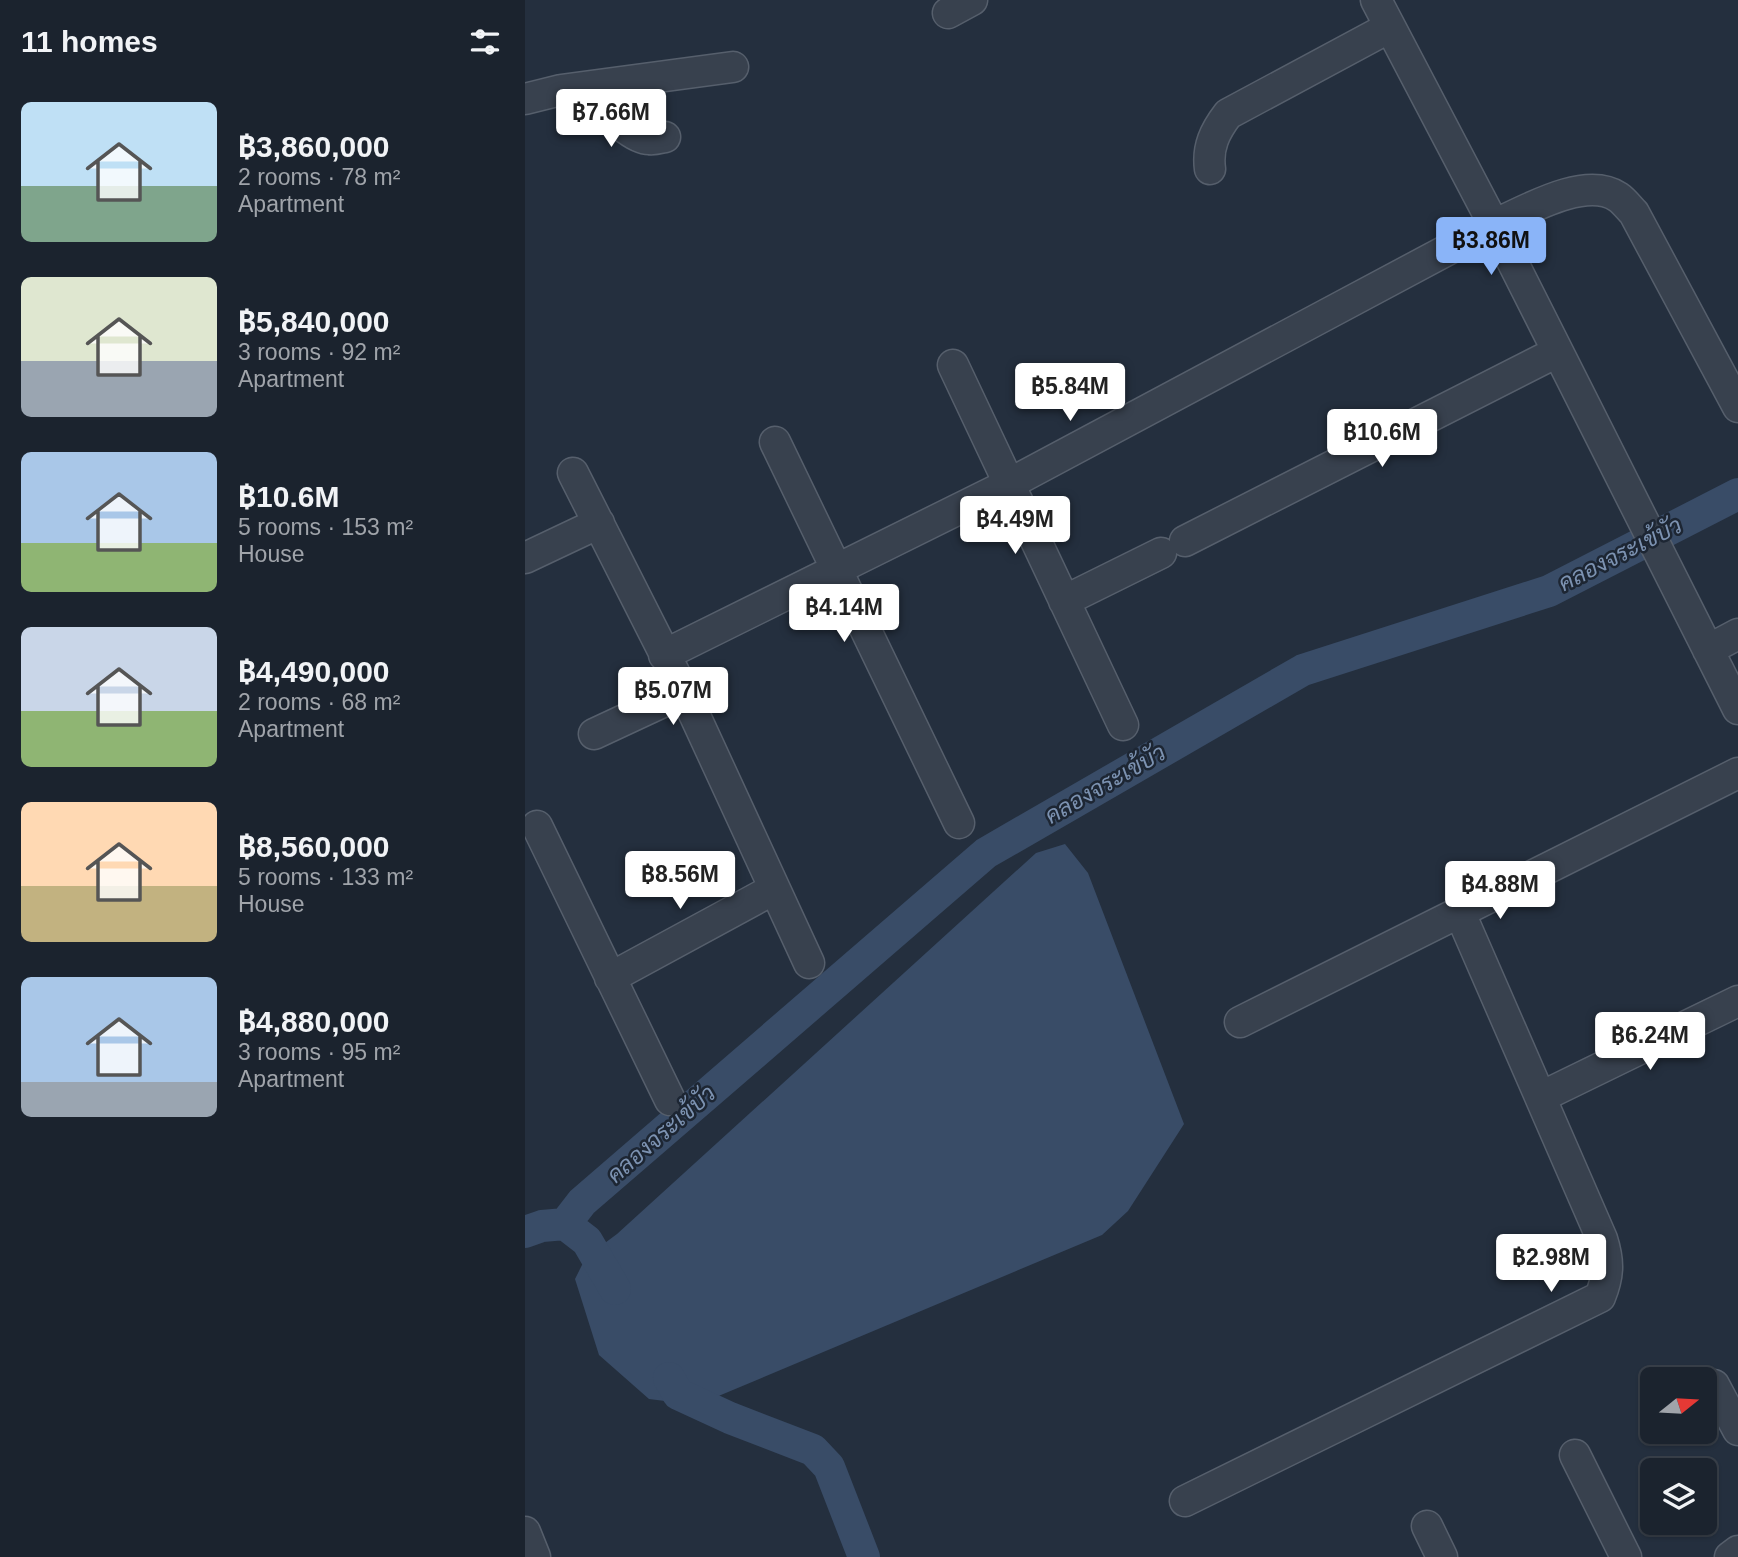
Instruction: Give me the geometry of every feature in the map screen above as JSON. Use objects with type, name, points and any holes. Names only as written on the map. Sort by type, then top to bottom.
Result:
[{"type":"street","points":[[1376,0],[1494,225],[1738,709]]},
{"type":"street","points":[[1210,169],[1208,155],[1216,131],[1228,114],[1390,27]]},
{"type":"street","points":[[525,99],[733,67]]},
{"type":"street","points":[[583,88],[640,138],[666,137]]},
{"type":"street","points":[[664,655],[1009,484],[1494,225],[1566,194],[1593,189],[1617,196],[1634,213],[1738,407]]},
{"type":"street","points":[[1064,601],[1557,352]]},
{"type":"street","points":[[953,365],[1123,725]]},
{"type":"street","points":[[775,442],[959,823]]},
{"type":"street","points":[[573,473],[684,692],[809,963]]},
{"type":"street","points":[[525,558],[599,523]]},
{"type":"street","points":[[1708,650],[1738,634]]},
{"type":"street","points":[[594,734],[684,692]]},
{"type":"street","points":[[1240,1022],[1738,773]]},
{"type":"street","points":[[537,826],[670,1100]]},
{"type":"street","points":[[610,978],[774,889]]},
{"type":"street","points":[[1185,1501],[1600,1297],[1607,1280],[1608,1259],[1541,1097],[1460,913]]},
{"type":"street","points":[[1541,1097],[1738,1001]]},
{"type":"street","points":[[1717,1391],[1738,1430]]},
{"type":"street","points":[[1575,1455],[1626,1557]]},
{"type":"street","points":[[1427,1526],[1442,1557]]},
{"type":"street","points":[[525,1532],[535,1557]]},
{"type":"street","points":[[1730,1557],[1738,1551]]},
{"type":"water","points":[[1065,844],[1088,873],[1184,1124],[1128,1211],[1102,1235],[697,1405],[649,1399],[599,1355],[575,1279],[586,1257],[617,1234],[1036,853]]},
{"type":"waterway","name":"คลองจระเข้บัว","points":[[565,1224],[582,1202],[986,853],[1303,670],[1549,591],[1738,494]]},
{"type":"waterway","points":[[565,1224],[587,1241],[615,1289]]},
{"type":"waterway","points":[[525,1232],[542,1226],[565,1224]]},
{"type":"waterway","points":[[669,1378],[678,1394],[730,1418],[813,1450],[829,1467],[864,1557]]}]
